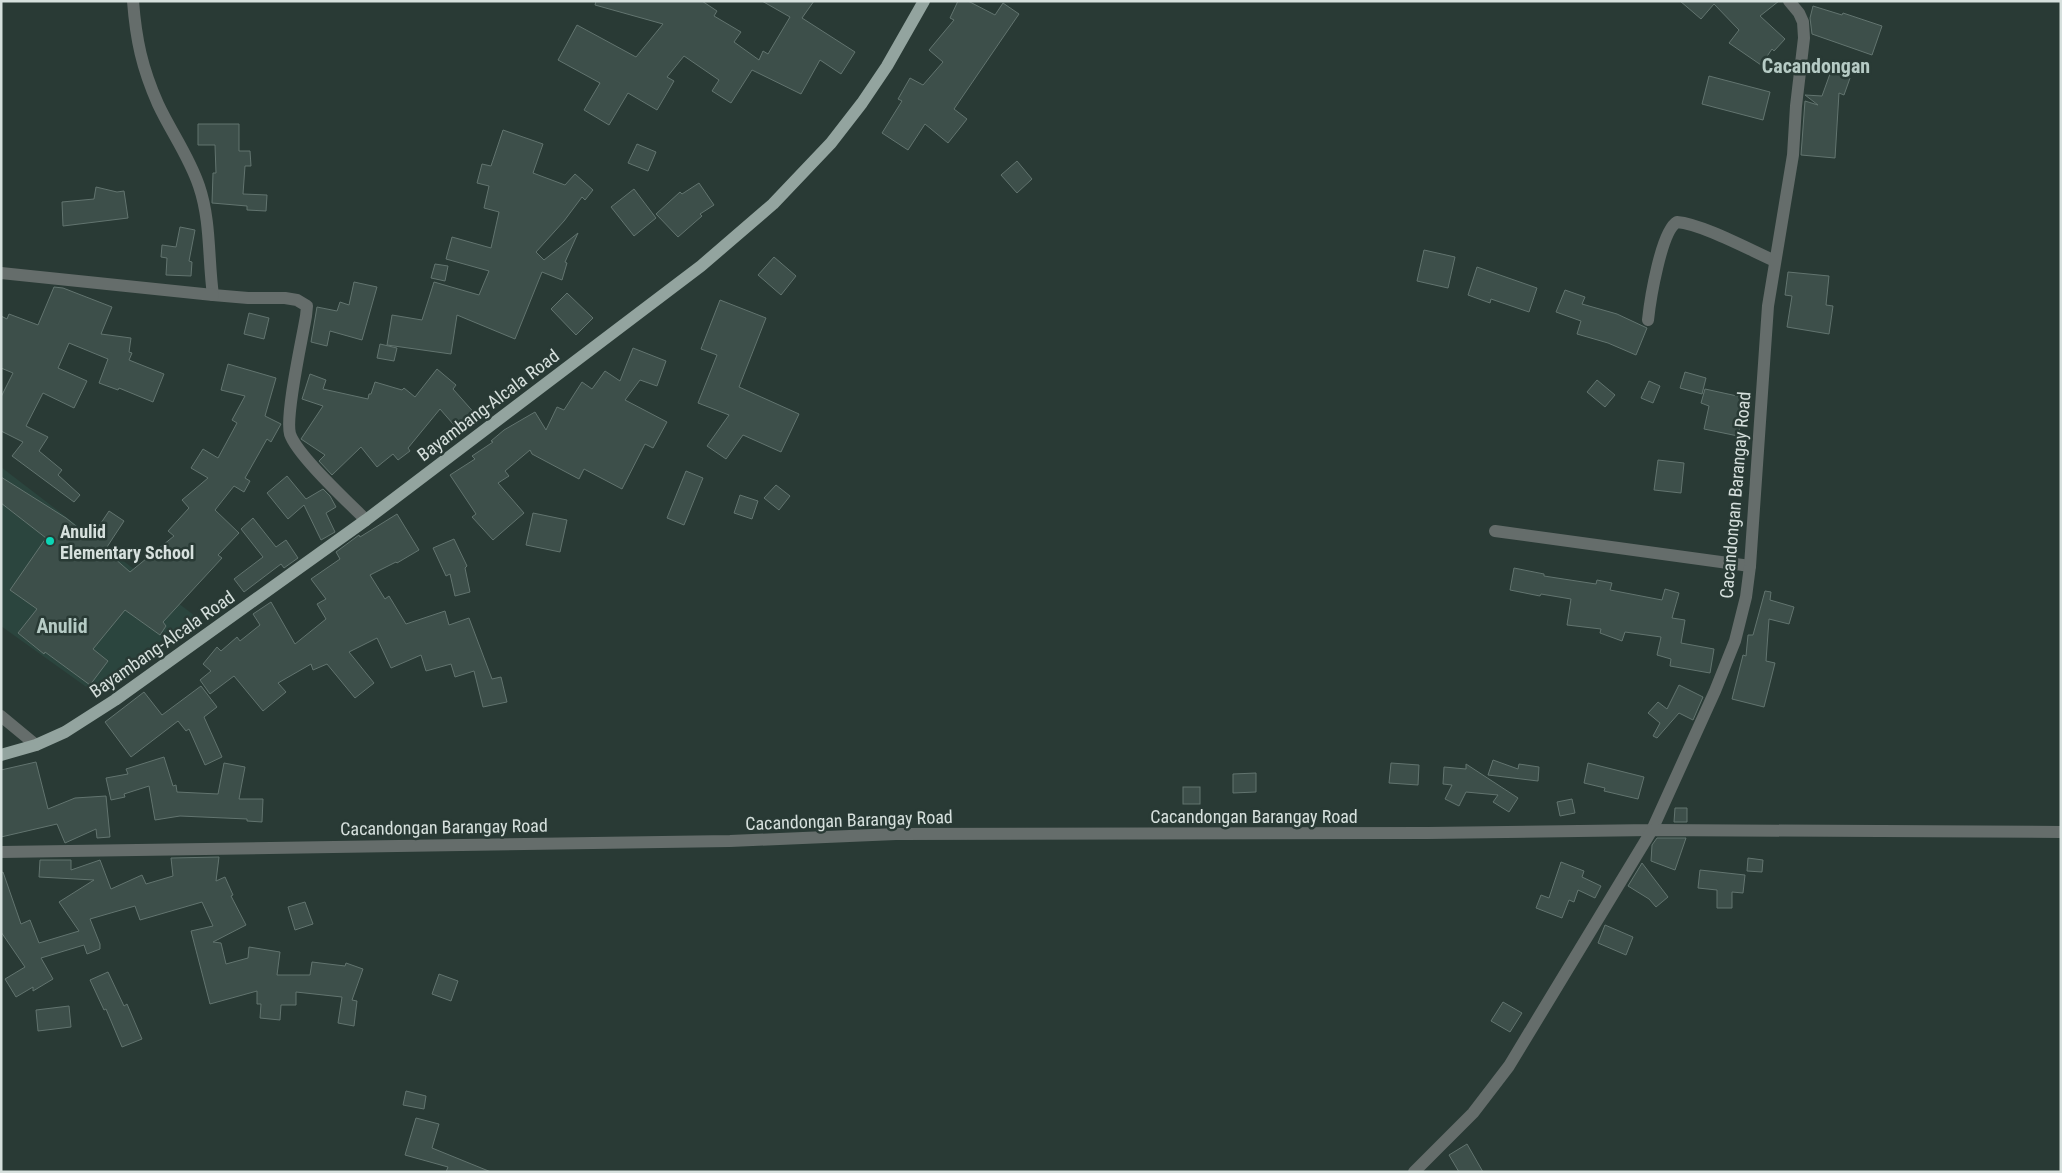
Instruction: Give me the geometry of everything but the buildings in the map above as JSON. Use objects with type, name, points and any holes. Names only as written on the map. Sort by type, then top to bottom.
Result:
[{"type":"main road","name":"Bayambang-Alcala Road","points":[[1,755],[36,745],[65,732],[115,700],[366,520],[701,266],[773,204],[831,143],[862,103],[887,66],[924,1]]},
{"type":"street","points":[[133,1],[135,36],[143,67],[159,105],[186,154],[199,186],[206,215],[213,295]]},
{"type":"street","name":"Cacandongan Barangay Road","points":[[1,852],[730,841],[896,834],[1428,833],[1652,830],[1715,691],[1735,641],[1746,597],[1750,566],[1768,306],[1793,155],[1796,106],[1804,38],[1803,22],[1799,13],[1789,1]]},
{"type":"street","points":[[1648,320],[1658,266],[1666,237],[1670,228],[1677,222],[1700,228],[1776,261]]},
{"type":"street","points":[[1,273],[213,295],[298,300],[306,306],[306,316],[289,416],[290,434],[304,454],[366,520]]},
{"type":"street","points":[[1495,531],[1750,566]]},
{"type":"street","points":[[1,716],[36,745]]},
{"type":"street","points":[[1414,1172],[1473,1113],[1509,1066],[1652,830],[2061,832]]},
{"type":"shaded area","name":"Anulid Elementary School","points":[[1,467],[195,616],[92,691],[1,626]]},
{"type":"place","name":"Anulid Elementary School","points":[[50,541]]},
{"type":"district","name":"Cacandongan","points":[[1816,66]]},
{"type":"district","name":"Anulid","points":[[62,626]]}]
